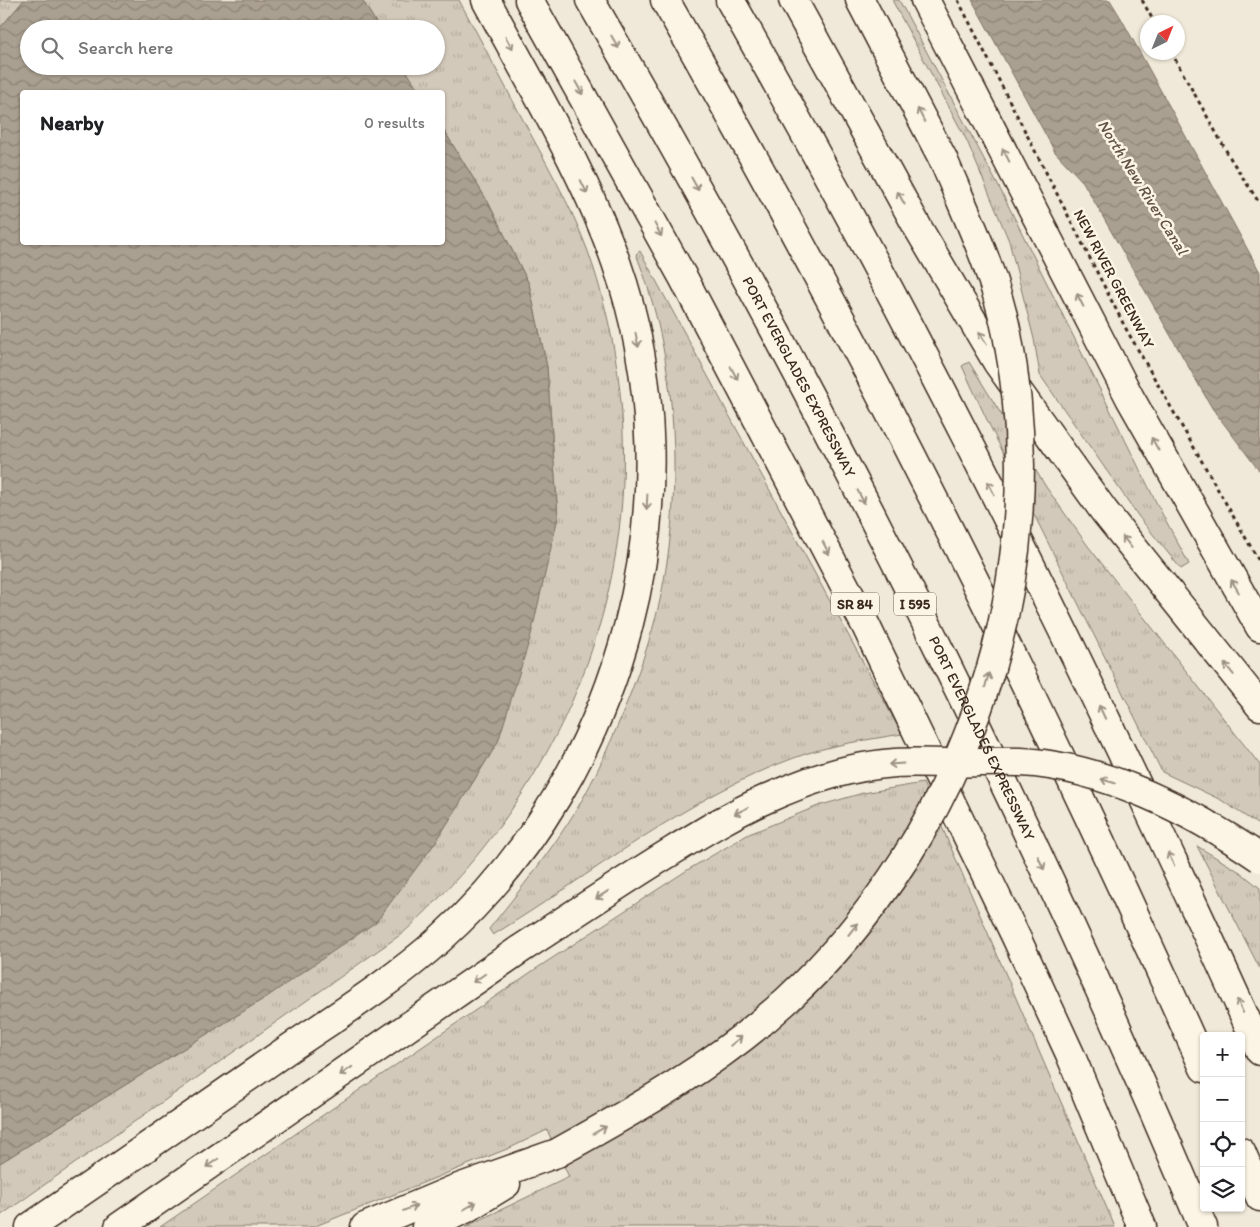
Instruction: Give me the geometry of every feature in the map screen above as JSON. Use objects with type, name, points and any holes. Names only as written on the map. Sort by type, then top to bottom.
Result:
[{"type":"main road","points":[[30,1227],[372,992],[439,940],[500,878],[537,828],[572,771],[608,692],[633,609],[642,566],[646,522],[649,437],[638,349],[630,306],[602,224],[486,0]]},
{"type":"main road","name":"SR 84","points":[[529,0],[680,270],[865,624],[1037,982],[1070,1054],[1142,1227]]},
{"type":"main road","name":"PORT EVERGLADES EXPRESSWAY","points":[[590,0],[663,124],[746,278],[948,668],[1092,971],[1204,1227]]},
{"type":"main road","points":[[665,0],[791,226],[939,510],[1108,856],[1200,1059]]},
{"type":"main road","points":[[730,0],[838,196],[985,476],[1079,662],[1260,1050]]},
{"type":"main road","points":[[793,0],[918,228],[997,362],[1104,511],[1260,706]]},
{"type":"main road","points":[[426,1227],[465,1209],[557,1153],[638,1108],[716,1057],[786,1000],[851,934],[908,856],[939,801],[966,742],[984,691],[997,645],[1016,557],[1020,451],[1018,406],[1002,314],[991,278],[943,159],[860,0]]},
{"type":"main road","points":[[926,0],[1130,398],[1260,627]]},
{"type":"main road","points":[[119,1227],[519,950],[728,817],[767,798],[808,783],[849,771],[894,763],[1022,762],[1076,772],[1118,784],[1189,814],[1229,836],[1260,858]]},
{"type":"main road","points":[[366,1227],[453,1190],[557,1153]]},
{"type":"main road","points":[[1245,1161],[1260,1197]]},
{"type":"path","name":"NEW RIVER GREENWAY","points":[[958,0],[1125,327],[1260,563]]},
{"type":"path","points":[[1142,0],[1150,15]]},
{"type":"path","points":[[1175,60],[1232,161],[1260,204]]},
{"type":"green space","points":[[0,0],[24,0],[0,28]]},
{"type":"green space","points":[[362,0],[459,0],[557,183],[588,251],[616,361],[624,453],[617,542],[598,630],[567,713],[523,792],[468,866],[403,933],[0,1216],[0,1163],[268,996],[376,921],[435,843],[498,742],[558,517],[547,367],[529,284],[488,202],[445,132],[445,90],[419,90],[409,75],[445,75],[445,20],[374,20]]},
{"type":"green space","points":[[892,0],[899,0],[1000,189],[1157,504],[1189,564],[1181,569],[1139,517],[1040,375],[1034,339],[1009,241],[967,141]]},
{"type":"green space","points":[[640,251],[902,734],[847,743],[820,750],[754,774],[677,816],[493,935],[489,929],[557,839],[578,807],[596,773],[622,715],[638,672],[660,600],[668,558],[672,514],[674,470],[673,425],[661,337],[650,295],[636,254]]},
{"type":"green space","points":[[969,362],[1046,487],[1088,546],[1260,765],[1260,826],[1221,800],[1162,772],[987,420],[962,366]]},
{"type":"green space","points":[[923,783],[1115,1227],[465,1227],[569,1177],[547,1130],[512,1147],[313,1227],[160,1227],[534,970],[689,869],[749,834],[818,806],[863,793]]},
{"type":"green space","points":[[1197,846],[1240,872],[1260,888],[1260,969]]},
{"type":"water","points":[[24,0],[362,0],[374,20],[20,20],[20,75],[409,75],[419,90],[20,90],[20,245],[445,245],[445,132],[488,202],[529,284],[547,367],[558,517],[531,635],[498,742],[435,843],[376,922],[268,996],[0,1163],[0,28]]},
{"type":"water","name":"North New River Canal","points":[[972,0],[1110,0],[1121,18],[1140,53],[1140,60],[1144,60],[1260,272],[1260,472],[1212,408],[1083,182],[1055,152]]}]
